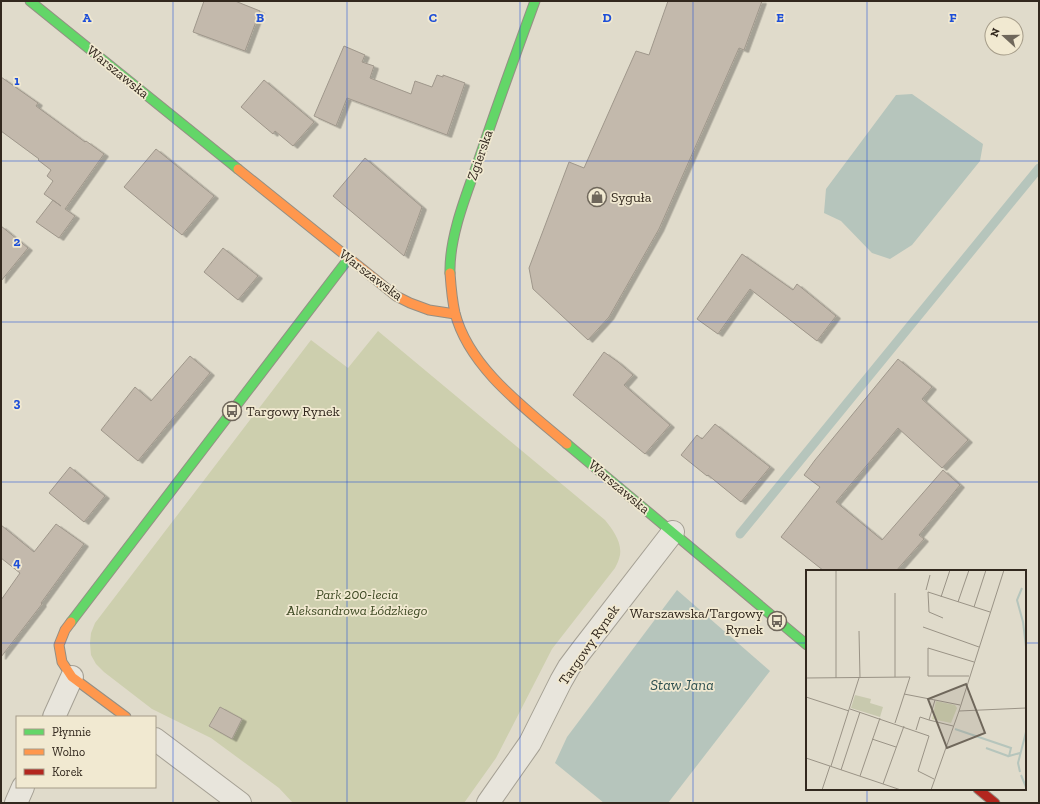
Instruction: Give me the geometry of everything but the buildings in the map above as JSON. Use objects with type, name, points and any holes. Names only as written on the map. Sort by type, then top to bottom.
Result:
[{"type":"street","name":"Warszawska","points":[[30,1],[396,296],[429,310],[455,314],[462,333],[476,356],[492,376],[514,399],[806,644]]},
{"type":"street","name":"Zgierska","points":[[455,314],[450,291],[450,264],[454,237],[489,130],[535,1]]},
{"type":"street","points":[[125,716],[72,676],[62,662],[59,645],[65,630],[348,258]]},
{"type":"street","name":"Targowy Rynek","points":[[488,803],[530,743],[569,667],[673,532]]},
{"type":"street","points":[[54,716],[72,676]]},
{"type":"street","points":[[156,740],[240,803]]},
{"type":"street","points":[[16,803],[23,788]]},
{"type":"street","points":[[979,790],[995,803]]},
{"type":"green space","name":"Park 200-lecia Aleksandrowa Łódzkiego","points":[[378,331],[605,520],[614,532],[620,545],[619,560],[615,568],[552,649],[496,758],[464,803],[293,803],[279,788],[211,738],[152,709],[104,672],[96,664],[91,655],[91,633],[95,623],[311,340],[348,368]]},
{"type":"water","points":[[912,94],[983,144],[980,161],[912,245],[890,259],[872,253],[841,221],[824,213],[826,189],[896,95]]},
{"type":"water","name":"Staw Jana","points":[[677,590],[770,671],[668,803],[604,803],[555,763],[567,737]]},
{"type":"waterway","points":[[740,534],[1039,168]]},
{"type":"traffic: fast","points":[[30,1],[238,169]]},
{"type":"traffic: fast","points":[[450,273],[452,244],[464,200],[535,1]]},
{"type":"traffic: fast","points":[[71,622],[349,258]]},
{"type":"traffic: fast","points":[[567,444],[806,644]]},
{"type":"traffic: slow","points":[[238,169],[396,296],[429,310],[455,314]]},
{"type":"traffic: slow","points":[[450,273],[455,313],[462,333],[473,352],[486,369],[517,402],[567,444]]},
{"type":"traffic: slow","points":[[71,622],[65,630],[59,645],[62,662],[72,677],[125,716]]},
{"type":"traffic: jam","points":[[979,790],[995,803]]},
{"type":"place","name":"Syguła","points":[[597,197]]},
{"type":"place","name":"Targowy Rynek","points":[[232,411]]},
{"type":"place","name":"Warszawska/Targowy Rynek","points":[[777,621]]}]
